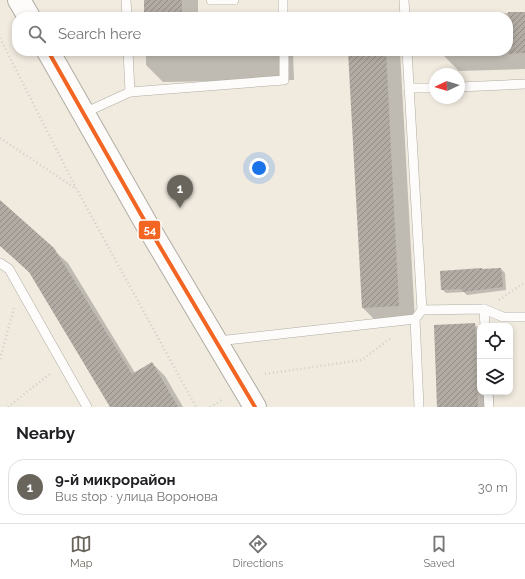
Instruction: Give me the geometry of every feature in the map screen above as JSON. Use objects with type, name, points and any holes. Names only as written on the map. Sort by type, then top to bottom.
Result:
[{"type":"main road","points":[[19,0],[26,12]]},
{"type":"main road","points":[[51,56],[147,225],[218,342],[255,407]]},
{"type":"lane","points":[[126,0],[127,12]]},
{"type":"lane","points":[[211,0],[234,0]]},
{"type":"lane","points":[[283,0],[283,12]]},
{"type":"lane","points":[[404,0],[405,12]]},
{"type":"lane","points":[[128,56],[130,92]]},
{"type":"lane","points":[[83,114],[130,92],[284,80],[284,56]]},
{"type":"lane","points":[[407,56],[422,310],[415,319],[419,407]]},
{"type":"lane","points":[[465,87],[525,84]]},
{"type":"lane","points":[[409,88],[429,88]]},
{"type":"lane","points":[[0,263],[9,270],[87,407]]},
{"type":"lane","points":[[422,310],[484,309],[503,318],[525,317]]},
{"type":"lane","points":[[484,309],[485,323]]},
{"type":"lane","points":[[218,342],[415,319]]},
{"type":"lane","points":[[488,395],[489,407]]},
{"type":"path","points":[[0,38],[76,188],[196,407]]},
{"type":"path","points":[[0,138],[76,188]]},
{"type":"path","points":[[484,309],[525,282]]},
{"type":"path","points":[[0,359],[20,289]]},
{"type":"path","points":[[265,374],[362,360],[415,319]]},
{"type":"path","points":[[8,407],[62,364]]},
{"type":"path","points":[[210,407],[222,400]]},
{"type":"building","points":[[144,0],[182,0],[182,12],[144,12]]},
{"type":"building","points":[[513,12],[525,12],[525,53],[513,54]]},
{"type":"building","points":[[348,56],[386,56],[399,306],[362,308]]},
{"type":"building","points":[[0,200],[54,248],[132,374],[152,362],[178,407],[110,407],[29,272],[0,246]]},
{"type":"building","points":[[501,268],[503,287],[462,292],[462,289],[441,290],[440,271]]},
{"type":"building","points":[[475,323],[478,407],[437,407],[434,325]]},
{"type":"transit line","name":"54","points":[[51,56],[147,225],[255,407]]},
{"type":"place","name":"9-й микрорайон","points":[[180,208]]}]
